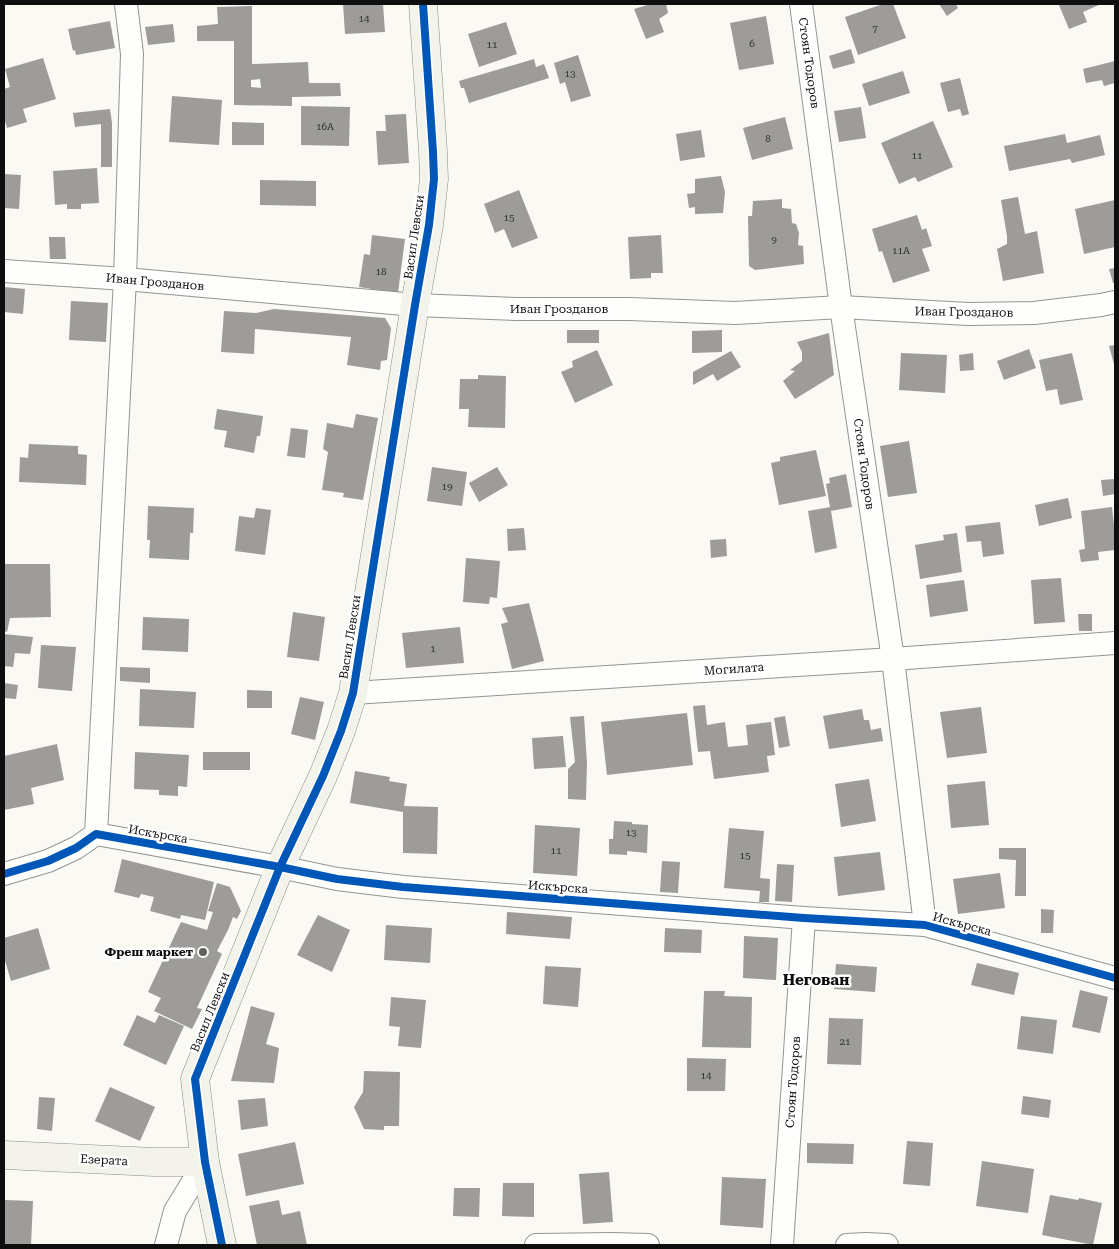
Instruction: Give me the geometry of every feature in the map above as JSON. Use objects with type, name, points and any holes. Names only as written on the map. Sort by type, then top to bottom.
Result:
[{"type":"street","points":[[4,874],[48,860],[76,848],[96,834],[125,279],[132,54],[126,4]]},
{"type":"street","name":"Васил Левски","points":[[222,1245],[205,1162],[195,1079],[280,867],[323,776],[341,732],[353,693],[415,305],[430,225],[434,179],[424,4]]},
{"type":"street","name":"Стоян Тодоров","points":[[801,4],[841,307],[894,659],[925,925]]},
{"type":"street","name":"Иван Грозданов","points":[[4,272],[125,279],[415,305],[517,309],[629,309],[734,313],[841,307],[968,314],[1034,313],[1092,307],[1115,302]]},
{"type":"street","name":"Могилата","points":[[353,693],[1115,643]]},
{"type":"street","name":"Искърска","points":[[96,834],[338,879],[404,887],[804,918],[925,925],[1115,978]]},
{"type":"street","name":"Стоян Тодоров","points":[[782,1245],[804,918]]},
{"type":"street","name":"Езерата","points":[[4,1155],[154,1162],[205,1162]]},
{"type":"street","points":[[166,1245],[175,1211],[205,1162]]},
{"type":"street","points":[[536,1245],[648,1245]]},
{"type":"street","points":[[847,1245],[887,1245]]},
{"type":"building","points":[[343,4],[383,4],[385,32],[345,34]]},
{"type":"building","points":[[651,4],[666,4],[668,13],[659,19],[664,32],[646,39],[634,9]]},
{"type":"building","points":[[883,4],[893,4],[906,38],[858,55],[845,17]]},
{"type":"building","points":[[939,4],[956,4],[958,8],[947,16]]},
{"type":"building","points":[[1101,4],[1083,12],[1087,22],[1069,29],[1059,5]]},
{"type":"building","points":[[252,6],[252,64],[308,62],[309,83],[340,83],[341,96],[292,97],[292,106],[234,105],[234,41],[197,41],[197,26],[218,24],[217,7]],"holes":[[[260,79],[261,88],[251,87],[251,80]]]},
{"type":"building","points":[[766,16],[774,64],[739,70],[730,23]]},
{"type":"building","points":[[110,21],[115,48],[76,55],[75,50],[73,51],[68,29]]},
{"type":"building","points":[[506,22],[517,54],[479,67],[468,34]]},
{"type":"building","points":[[173,24],[175,42],[148,45],[145,27]]},
{"type":"building","points":[[851,49],[855,63],[833,69],[829,56]]},
{"type":"building","points":[[578,55],[591,96],[571,102],[565,82],[560,84],[554,63]]},
{"type":"building","points":[[43,58],[56,99],[23,109],[27,122],[7,128],[4,118],[4,89],[10,87],[5,69]]},
{"type":"building","points":[[534,59],[536,67],[544,64],[549,78],[469,103],[464,88],[461,88],[459,81]]},
{"type":"building","points":[[1115,61],[1115,83],[1104,86],[1102,80],[1086,83],[1083,69]]},
{"type":"building","points":[[903,71],[910,93],[869,106],[862,84]]},
{"type":"building","points":[[960,78],[969,114],[962,116],[960,109],[948,112],[940,83]]},
{"type":"building","points":[[172,96],[222,100],[219,145],[169,142]]},
{"type":"building","points":[[301,106],[350,107],[349,146],[301,145]]},
{"type":"building","points":[[861,107],[866,138],[839,142],[834,111]]},
{"type":"building","points":[[110,109],[112,123],[112,167],[101,167],[101,124],[75,127],[73,113]]},
{"type":"building","points":[[406,114],[409,163],[378,165],[376,131],[386,131],[385,115]]},
{"type":"building","points":[[785,117],[793,149],[752,160],[743,128]]},
{"type":"building","points":[[933,121],[953,167],[918,182],[915,177],[899,184],[881,143]]},
{"type":"building","points":[[232,122],[264,123],[264,145],[232,145]]},
{"type":"building","points":[[701,130],[705,157],[680,161],[676,134]]},
{"type":"building","points":[[1065,134],[1067,143],[1100,135],[1105,155],[1072,163],[1070,159],[1009,171],[1004,146]]},
{"type":"building","points":[[97,168],[99,203],[81,204],[81,209],[67,209],[67,204],[55,205],[53,171]]},
{"type":"building","points":[[4,174],[21,175],[19,209],[4,208]]},
{"type":"building","points":[[721,176],[725,192],[723,213],[695,214],[695,207],[689,208],[687,194],[695,193],[695,179]]},
{"type":"building","points":[[260,180],[316,181],[316,206],[260,205]]},
{"type":"building","points":[[519,190],[538,238],[512,248],[504,229],[495,233],[484,204]]},
{"type":"building","points":[[1018,197],[1025,234],[1037,231],[1044,273],[1003,281],[997,249],[1007,244],[1001,200]]},
{"type":"building","points":[[782,199],[782,208],[791,209],[792,223],[796,224],[799,233],[798,245],[803,246],[804,264],[755,270],[749,266],[748,216],[752,216],[753,201]]},
{"type":"building","points":[[1115,200],[1115,247],[1084,254],[1075,209]]},
{"type":"building","points":[[917,215],[922,230],[926,228],[932,246],[922,249],[930,271],[893,283],[882,251],[879,252],[872,229]]},
{"type":"building","points":[[372,235],[405,239],[398,293],[359,287],[364,254],[370,255]]},
{"type":"building","points":[[661,235],[663,273],[651,273],[651,278],[630,279],[628,237]]},
{"type":"building","points":[[49,237],[65,237],[66,259],[50,259]]},
{"type":"building","points":[[1115,268],[1115,283],[1113,283],[1109,269]]},
{"type":"building","points":[[4,287],[25,289],[23,314],[4,312]]},
{"type":"building","points":[[71,301],[108,303],[106,342],[69,340]]},
{"type":"building","points":[[274,309],[385,318],[391,328],[387,360],[381,361],[380,370],[347,365],[351,337],[255,329],[254,354],[221,352],[224,311],[256,313]]},
{"type":"building","points":[[567,330],[599,330],[599,343],[567,343]]},
{"type":"building","points":[[722,330],[722,352],[692,353],[692,331]]},
{"type":"building","points":[[829,333],[834,375],[795,399],[783,381],[795,371],[790,370],[802,361],[802,352],[797,342]]},
{"type":"building","points":[[1115,345],[1115,368],[1109,346]]},
{"type":"building","points":[[1029,349],[1036,368],[1004,380],[997,361]]},
{"type":"building","points":[[597,350],[613,385],[575,403],[561,372],[573,367],[572,361]]},
{"type":"building","points":[[731,351],[741,367],[717,381],[713,374],[693,385],[693,372]]},
{"type":"building","points":[[901,353],[947,355],[945,393],[899,390]]},
{"type":"building","points":[[973,353],[974,370],[960,371],[959,355]]},
{"type":"building","points":[[1072,353],[1083,400],[1060,405],[1057,389],[1046,391],[1039,360]]},
{"type":"building","points":[[478,375],[506,376],[505,428],[468,427],[469,409],[459,409],[460,379],[478,379]]},
{"type":"building","points":[[217,409],[263,416],[260,436],[257,436],[254,453],[224,447],[227,431],[214,429]]},
{"type":"building","points":[[356,414],[378,418],[363,500],[343,497],[344,493],[322,490],[328,452],[323,449],[327,423],[353,428]]},
{"type":"building","points":[[291,428],[308,430],[305,458],[287,456]]},
{"type":"building","points":[[909,441],[917,493],[888,497],[880,446]]},
{"type":"building","points":[[29,444],[78,446],[78,454],[87,455],[86,485],[19,482],[20,457],[28,458]]},
{"type":"building","points":[[816,450],[826,496],[779,505],[771,463],[780,461],[780,457]]},
{"type":"building","points":[[432,467],[467,472],[462,506],[427,501]]},
{"type":"building","points":[[497,467],[508,485],[479,502],[469,483]]},
{"type":"building","points":[[846,474],[852,507],[831,511],[837,548],[815,553],[808,511],[830,507],[826,484],[830,483],[829,478]]},
{"type":"building","points":[[1115,479],[1115,494],[1103,496],[1101,480]]},
{"type":"building","points":[[1068,498],[1072,518],[1039,526],[1035,505]]},
{"type":"building","points":[[148,506],[194,508],[193,533],[190,533],[189,560],[149,558],[150,540],[147,540]]},
{"type":"building","points":[[1112,507],[1115,550],[1098,552],[1099,560],[1081,562],[1079,550],[1085,549],[1081,511]]},
{"type":"building","points":[[256,508],[271,510],[265,555],[235,551],[239,516],[254,518]]},
{"type":"building","points":[[1000,522],[1004,554],[983,557],[981,541],[967,542],[965,526]]},
{"type":"building","points":[[524,528],[526,550],[508,551],[507,529]]},
{"type":"building","points":[[957,533],[962,572],[920,579],[915,545],[944,540],[943,535]]},
{"type":"building","points":[[726,539],[727,556],[711,558],[710,540]]},
{"type":"building","points":[[466,558],[500,561],[497,598],[490,597],[489,604],[463,602]]},
{"type":"building","points":[[4,564],[50,564],[51,617],[10,618],[7,632],[4,631]]},
{"type":"building","points":[[1061,578],[1065,622],[1034,624],[1031,580]]},
{"type":"building","points":[[964,580],[968,611],[930,617],[926,585]]},
{"type":"building","points":[[529,603],[544,661],[512,669],[501,624],[508,622],[502,608]]},
{"type":"building","points":[[293,612],[325,617],[319,661],[287,657]]},
{"type":"building","points":[[1078,614],[1092,614],[1092,631],[1079,631]]},
{"type":"building","points":[[143,617],[189,619],[188,652],[142,650]]},
{"type":"building","points":[[460,627],[464,663],[406,668],[402,633]]},
{"type":"building","points":[[4,634],[33,637],[30,654],[15,653],[13,667],[4,666]]},
{"type":"building","points":[[41,645],[76,647],[72,691],[38,688]]},
{"type":"building","points":[[120,667],[150,668],[150,683],[120,681]]},
{"type":"building","points":[[4,683],[18,685],[16,699],[4,698]]},
{"type":"building","points":[[140,689],[196,692],[194,728],[139,726]]},
{"type":"building","points":[[247,690],[272,691],[272,708],[247,708]]},
{"type":"building","points":[[300,697],[324,702],[315,740],[291,734]]},
{"type":"building","points":[[705,705],[707,725],[725,722],[728,747],[748,745],[746,725],[771,722],[775,755],[767,756],[769,772],[714,779],[710,751],[698,752],[693,706]]},
{"type":"building","points":[[981,707],[987,753],[947,758],[940,712]]},
{"type":"building","points":[[862,709],[864,720],[869,720],[871,730],[881,728],[883,741],[829,749],[823,716]]},
{"type":"building","points":[[687,713],[693,765],[607,775],[601,722]]},
{"type":"building","points":[[584,716],[587,763],[586,800],[568,799],[568,769],[575,762],[570,717]]},
{"type":"building","points":[[785,716],[790,746],[779,748],[774,718]]},
{"type":"building","points":[[563,736],[566,767],[534,769],[532,738]]},
{"type":"building","points":[[57,744],[64,780],[31,788],[34,804],[4,810],[4,756]]},
{"type":"building","points":[[135,752],[189,755],[187,787],[178,786],[178,796],[159,795],[159,790],[134,789]]},
{"type":"building","points":[[203,752],[250,752],[250,770],[203,770]]},
{"type":"building","points":[[355,771],[390,777],[389,781],[407,784],[404,806],[438,807],[437,854],[403,853],[403,812],[350,803]]},
{"type":"building","points":[[869,779],[876,821],[841,827],[835,784]]},
{"type":"building","points":[[985,781],[989,825],[951,828],[947,785]]},
{"type":"building","points":[[614,821],[648,825],[647,853],[627,851],[627,855],[609,854],[609,839],[613,839]]},
{"type":"building","points":[[535,825],[580,828],[577,876],[533,873]]},
{"type":"building","points":[[729,828],[764,831],[760,878],[770,879],[769,902],[759,902],[760,891],[724,888]]},
{"type":"building","points":[[999,848],[1026,848],[1026,896],[1015,896],[1016,860],[999,859]]},
{"type":"building","points":[[880,852],[885,890],[838,896],[834,857]]},
{"type":"building","points":[[122,859],[214,882],[205,920],[181,915],[180,919],[150,911],[154,897],[141,894],[139,898],[114,892]]},
{"type":"building","points":[[662,861],[680,862],[678,893],[660,892]]},
{"type":"building","points":[[777,864],[794,865],[792,902],[775,901]]},
{"type":"building","points":[[1000,873],[1005,908],[958,914],[953,879]]},
{"type":"building","points":[[217,883],[230,887],[241,911],[237,919],[233,917],[217,951],[222,954],[197,1008],[202,1009],[192,1029],[154,1011],[161,998],[148,992],[181,922],[207,930],[213,912],[208,911]]},
{"type":"building","points":[[1041,909],[1054,910],[1053,933],[1041,933]]},
{"type":"building","points":[[507,912],[572,917],[570,939],[506,934]]},
{"type":"building","points":[[318,915],[350,930],[332,972],[297,955]]},
{"type":"building","points":[[386,925],[432,928],[430,963],[384,960]]},
{"type":"building","points":[[38,928],[50,969],[11,981],[4,957],[4,938]]},
{"type":"building","points":[[665,928],[702,930],[701,953],[664,952]]},
{"type":"building","points":[[744,936],[778,938],[776,980],[743,978]]},
{"type":"building","points":[[977,963],[1019,973],[1014,995],[971,985]]},
{"type":"building","points":[[836,964],[877,967],[875,992],[834,989]]},
{"type":"building","points":[[545,966],[581,968],[578,1007],[543,1004]]},
{"type":"building","points":[[1080,990],[1108,997],[1100,1033],[1072,1027]]},
{"type":"building","points":[[704,991],[725,991],[724,996],[752,997],[751,1048],[702,1047]]},
{"type":"building","points":[[391,997],[426,1000],[421,1048],[398,1046],[400,1027],[389,1026]]},
{"type":"building","points":[[251,1006],[275,1013],[266,1044],[279,1048],[274,1083],[231,1081]]},
{"type":"building","points":[[137,1015],[155,1023],[159,1015],[184,1026],[166,1065],[123,1045]]},
{"type":"building","points":[[1021,1016],[1057,1020],[1053,1054],[1017,1049]]},
{"type":"building","points":[[829,1018],[863,1019],[861,1065],[827,1064]]},
{"type":"building","points":[[687,1058],[726,1059],[725,1091],[687,1091]]},
{"type":"building","points":[[364,1071],[400,1072],[399,1126],[384,1126],[384,1130],[364,1129],[354,1107],[363,1092]]},
{"type":"building","points":[[110,1087],[155,1107],[140,1141],[95,1121]]},
{"type":"building","points":[[1023,1096],[1051,1100],[1049,1118],[1021,1114]]},
{"type":"building","points":[[39,1097],[55,1098],[52,1131],[37,1129]]},
{"type":"building","points":[[265,1098],[268,1126],[241,1130],[238,1100]]},
{"type":"building","points":[[907,1141],[933,1143],[930,1186],[903,1184]]},
{"type":"building","points":[[295,1142],[304,1184],[246,1196],[238,1154]]},
{"type":"building","points":[[807,1143],[854,1144],[853,1164],[807,1163]]},
{"type":"building","points":[[982,1161],[1034,1169],[1028,1213],[976,1206]]},
{"type":"building","points":[[609,1172],[613,1222],[583,1224],[579,1174]]},
{"type":"building","points":[[722,1177],[766,1179],[763,1228],[720,1225]]},
{"type":"building","points":[[503,1183],[534,1183],[534,1217],[502,1216]]},
{"type":"building","points":[[454,1188],[480,1188],[479,1217],[453,1216]]},
{"type":"building","points":[[1050,1195],[1102,1203],[1093,1245],[1042,1235]]},
{"type":"building","points":[[4,1200],[33,1201],[31,1245],[4,1245]]},
{"type":"building","points":[[279,1200],[282,1215],[300,1211],[307,1245],[257,1245],[249,1206]]},
{"type":"cycle path","points":[[222,1245],[205,1162],[195,1079],[280,867],[323,776],[341,731],[353,693],[429,225],[434,179],[423,4]]},
{"type":"cycle path","points":[[4,874],[48,861],[76,848],[96,834],[337,879],[403,887],[804,918],[925,925],[1115,978]]},
{"type":"place","name":"Фреш маркет","points":[[203,952]]},
{"type":"district","name":"Негован","points":[[816,980]]}]
